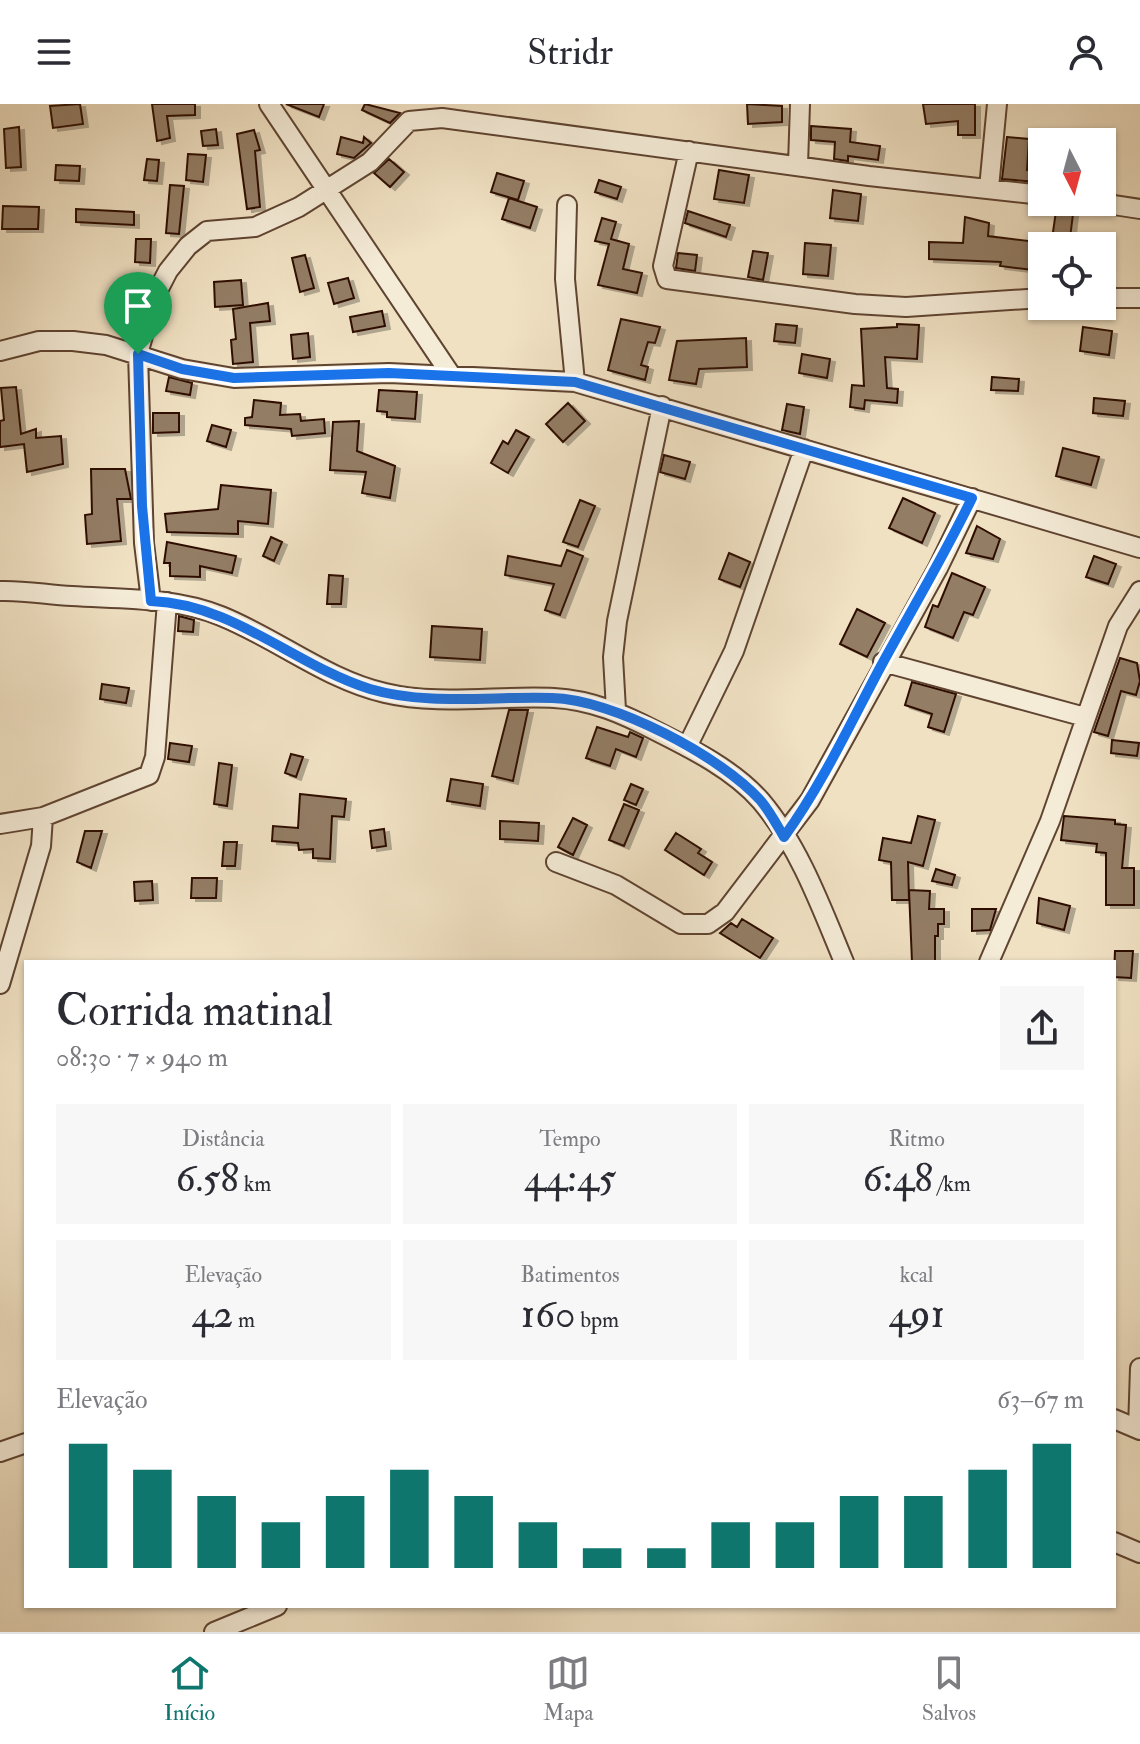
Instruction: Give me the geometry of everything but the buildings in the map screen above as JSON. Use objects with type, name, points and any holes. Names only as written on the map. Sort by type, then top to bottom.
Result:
[{"type":"street","points":[[269,104],[451,375]]},
{"type":"street","points":[[798,165],[800,104]]},
{"type":"street","points":[[989,188],[997,104]]},
{"type":"street","points":[[0,824],[43,817],[145,778],[152,770],[159,602],[143,518],[138,354],[153,300],[168,271],[198,236],[207,231],[241,229],[269,222],[370,162],[418,111],[436,111],[689,151],[1028,193]]},
{"type":"street","points":[[689,151],[663,266],[667,279],[855,304],[906,307],[1028,299]]},
{"type":"street","points":[[567,205],[565,279],[575,382]]},
{"type":"street","points":[[1116,205],[1140,209]]},
{"type":"street","points":[[1116,298],[1140,298]]},
{"type":"street","points":[[0,351],[39,341],[73,341],[138,354],[182,369],[234,378],[389,373],[575,382],[1140,548]]},
{"type":"street","points":[[616,710],[613,657],[617,621],[662,406]]},
{"type":"street","points":[[687,747],[734,651],[804,449]]},
{"type":"street","points":[[556,862],[616,885],[681,924],[708,924],[725,912],[810,800],[883,662],[938,568],[972,498]]},
{"type":"street","points":[[0,591],[159,602],[219,615],[358,685],[387,694],[552,698],[584,701],[616,710],[687,747],[732,776],[761,801],[823,911],[843,960]]},
{"type":"street","points":[[990,960],[1050,821],[1118,626],[1140,591]]},
{"type":"street","points":[[883,662],[1085,717]]},
{"type":"street","points":[[0,984],[17,964],[41,846],[43,817]]},
{"type":"street","points":[[1116,1420],[1139,1430],[1140,1368]]},
{"type":"street","points":[[0,1452],[24,1444]]},
{"type":"street","points":[[1116,1543],[1140,1553]]},
{"type":"street","points":[[214,1632],[272,1608]]},
{"type":"route","points":[[138,354],[182,369],[234,378],[389,373],[575,382],[972,498],[938,568],[883,662],[810,800],[784,837],[761,801],[732,776],[687,747],[616,710],[584,701],[552,698],[387,694],[358,685],[219,615],[151,601],[142,506],[138,354]]}]
